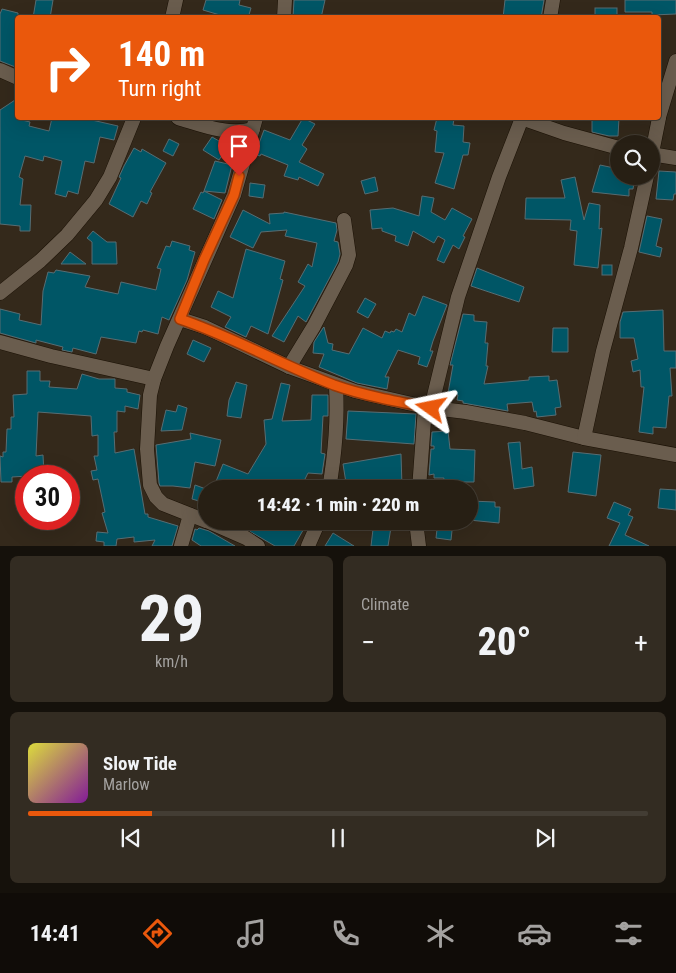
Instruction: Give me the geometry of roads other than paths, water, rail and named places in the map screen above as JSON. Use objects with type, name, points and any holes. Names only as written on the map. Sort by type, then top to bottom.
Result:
[{"type":"street","points":[[173,15],[176,0]]},
{"type":"street","points":[[284,15],[286,0]]},
{"type":"street","points":[[550,15],[553,0]]},
{"type":"street","points":[[661,110],[676,61]]},
{"type":"street","points":[[0,70],[15,77]]},
{"type":"street","points":[[0,293],[40,261],[67,235],[96,200],[110,177],[133,120]]},
{"type":"street","points":[[186,120],[237,132],[255,123]]},
{"type":"street","points":[[420,480],[428,408],[458,297],[520,120]]},
{"type":"street","points":[[527,120],[572,136],[610,146]]},
{"type":"street","points":[[656,135],[658,120]]},
{"type":"street","points":[[198,518],[163,504],[156,497],[150,485],[147,449],[150,395],[154,379],[234,195],[255,123]]},
{"type":"street","points":[[660,156],[676,158]]},
{"type":"street","points":[[584,438],[603,351],[645,185]]},
{"type":"street","points":[[289,367],[346,265],[349,255],[344,220]]},
{"type":"street","points":[[180,319],[205,327],[289,367],[355,392],[428,408],[466,412],[525,423],[584,438],[676,455]]},
{"type":"street","points":[[0,342],[51,356],[154,379]]},
{"type":"street","points":[[331,480],[336,452],[338,412],[336,386]]},
{"type":"street","points":[[181,546],[190,515]]},
{"type":"street","points":[[228,530],[258,546]]},
{"type":"street","points":[[308,546],[315,530]]},
{"type":"street","points":[[417,530],[419,546]]}]
